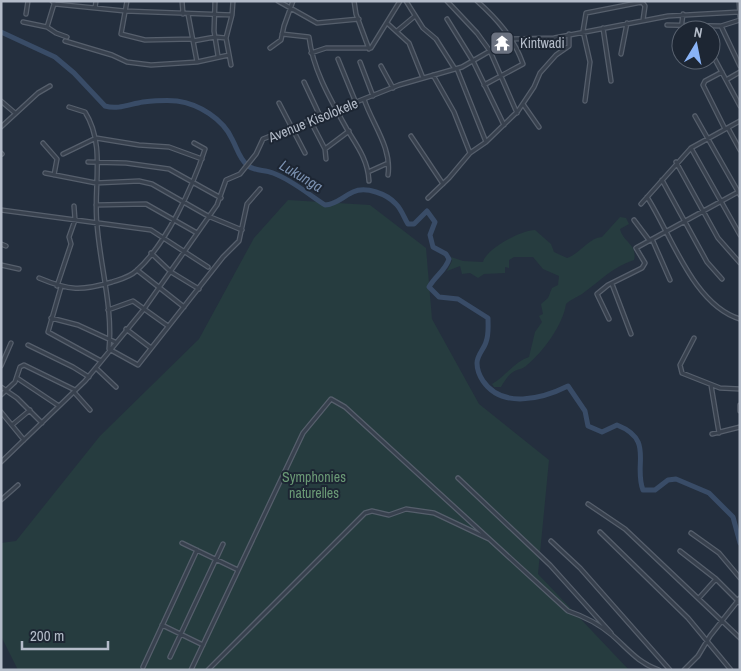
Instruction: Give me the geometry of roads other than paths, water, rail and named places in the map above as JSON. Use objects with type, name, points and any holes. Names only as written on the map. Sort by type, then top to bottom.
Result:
[{"type":"street","points":[[26,14],[28,1]]},
{"type":"street","points":[[95,8],[96,1]]},
{"type":"street","points":[[127,1],[122,34],[145,40],[226,38]]},
{"type":"street","points":[[182,1],[183,14]]},
{"type":"street","points":[[215,1],[215,37],[218,56]]},
{"type":"street","points":[[231,65],[226,38],[232,15],[232,1]]},
{"type":"street","points":[[278,1],[317,23],[359,19]]},
{"type":"street","points":[[270,48],[280,42],[293,1]]},
{"type":"street","points":[[354,1],[370,49]]},
{"type":"street","points":[[370,49],[400,1]]},
{"type":"street","points":[[406,1],[415,16],[436,39],[456,69],[486,142]]},
{"type":"street","points":[[447,1],[477,33],[490,51],[517,113]]},
{"type":"street","points":[[478,1],[500,22],[523,64],[484,85]]},
{"type":"street","points":[[47,27],[53,2],[125,11],[232,15]]},
{"type":"street","points":[[585,101],[590,62],[583,32],[585,15],[588,12],[639,2],[645,6],[643,20]]},
{"type":"street","points":[[739,2],[740,19],[721,26],[740,66]]},
{"type":"street","name":"Avenue Kisolokele","points":[[1,462],[89,377],[115,342],[144,309],[186,252],[221,198],[226,180],[240,174],[256,154],[261,142],[310,120],[392,88],[456,69],[511,39],[543,39],[684,14],[739,12]]},
{"type":"street","points":[[188,14],[197,62]]},
{"type":"street","points":[[683,20],[684,14]]},
{"type":"street","points":[[398,31],[415,16]]},
{"type":"street","points":[[447,19],[473,61],[504,125]]},
{"type":"street","points":[[23,22],[47,27],[67,37]]},
{"type":"street","points":[[387,23],[398,31],[411,47],[423,78]]},
{"type":"street","points":[[621,54],[627,23]]},
{"type":"street","points":[[603,28],[611,81]]},
{"type":"street","points":[[282,34],[309,37],[316,70],[349,132],[360,148],[369,180]]},
{"type":"street","points":[[428,198],[470,153],[486,142],[517,113],[540,73],[556,55],[568,46],[569,34]]},
{"type":"street","points":[[66,41],[98,50],[127,62],[151,65],[197,62],[229,55]]},
{"type":"street","points":[[311,53],[332,48],[370,49]]},
{"type":"street","points":[[338,59],[356,102]]},
{"type":"street","points":[[360,62],[373,96]]},
{"type":"street","points":[[381,66],[392,88]]},
{"type":"street","points":[[740,106],[722,72],[703,84],[740,150]]},
{"type":"street","points":[[726,80],[740,72]]},
{"type":"street","points":[[433,76],[454,112],[470,153]]},
{"type":"street","points":[[304,82],[320,116]]},
{"type":"street","points":[[1,127],[15,113],[50,86]]},
{"type":"street","points":[[364,99],[372,121],[383,140],[388,164],[388,175]]},
{"type":"street","points":[[1,101],[15,113]]},
{"type":"street","points":[[279,103],[305,154]]},
{"type":"street","points":[[523,104],[539,126]]},
{"type":"street","points":[[69,107],[85,112],[96,138],[96,223],[108,310],[110,349],[128,362],[138,365],[223,257],[238,241],[249,200],[260,189]]},
{"type":"street","points":[[610,320],[597,295],[612,284],[642,268],[645,263],[636,248],[739,193],[695,116]]},
{"type":"street","points":[[310,120],[326,149],[326,159]]},
{"type":"street","points":[[641,204],[676,162],[691,148],[740,122]]},
{"type":"street","points":[[326,149],[349,132]]},
{"type":"street","points":[[411,136],[443,184]]},
{"type":"street","points":[[63,154],[73,147],[96,138],[139,145],[169,147],[202,159]]},
{"type":"street","points":[[44,143],[57,159],[54,175]]},
{"type":"street","points":[[39,278],[59,287],[82,290],[125,278],[137,270],[163,236],[194,183],[205,147],[194,143]]},
{"type":"street","points":[[691,148],[740,236]]},
{"type":"street","points":[[88,162],[169,169],[221,198]]},
{"type":"street","points":[[676,162],[718,238],[740,263]]},
{"type":"street","points":[[368,172],[388,164]]},
{"type":"street","points":[[45,173],[96,184],[139,181],[152,184],[208,216],[242,230]]},
{"type":"street","points":[[662,180],[707,262],[722,280]]},
{"type":"street","points":[[647,197],[688,272],[704,293],[727,314],[740,320]]},
{"type":"street","points":[[96,204],[142,203],[174,218],[197,233]]},
{"type":"street","points":[[74,206],[74,220],[69,237],[71,244],[51,318],[49,334],[82,349],[101,361]]},
{"type":"street","points":[[1,210],[151,230],[163,236],[208,267]]},
{"type":"street","points":[[634,220],[651,240],[670,280]]},
{"type":"street","points":[[1,244],[6,246]]},
{"type":"street","points":[[151,253],[171,272],[199,289]]},
{"type":"street","points":[[1,265],[19,269]]},
{"type":"street","points":[[137,270],[184,307]]},
{"type":"street","points":[[612,284],[631,334]]},
{"type":"street","points":[[108,310],[133,301],[168,326]]},
{"type":"street","points":[[51,318],[78,325],[115,342]]},
{"type":"street","points":[[126,329],[151,348]]},
{"type":"street","points":[[694,338],[680,365],[681,372],[711,385],[727,389],[740,389]]},
{"type":"street","points":[[1,366],[11,343]]},
{"type":"street","points":[[28,345],[89,377]]},
{"type":"street","points":[[1,395],[17,378],[20,367],[27,365],[37,372],[57,379],[74,391],[90,410]]},
{"type":"street","points":[[96,368],[116,387]]},
{"type":"street","points":[[17,378],[59,406]]},
{"type":"street","points":[[711,385],[719,433]]},
{"type":"street","points":[[1,387],[30,410],[42,423]]},
{"type":"street","points":[[191,670],[303,433],[331,399],[344,407],[568,611],[597,625],[616,639]]},
{"type":"street","points":[[740,405],[740,411]]},
{"type":"street","points":[[12,424],[30,410]]},
{"type":"street","points":[[1,412],[24,440]]},
{"type":"street","points":[[712,434],[740,427]]},
{"type":"street","points":[[458,478],[550,565],[616,639],[638,660],[659,670]]},
{"type":"street","points":[[1,500],[18,484]]},
{"type":"street","points":[[588,504],[625,529],[740,638]]},
{"type":"street","points":[[208,670],[365,513],[372,511],[389,515],[406,509],[434,513],[492,540]]},
{"type":"street","points":[[600,532],[688,618],[731,670]]},
{"type":"street","points":[[691,533],[695,538],[719,553],[740,578]]},
{"type":"street","points":[[551,541],[580,568],[670,670]]},
{"type":"street","points":[[182,543],[238,570]]},
{"type":"street","points":[[170,657],[223,544]]},
{"type":"street","points":[[143,667],[197,550]]},
{"type":"street","points":[[680,551],[739,600],[722,620],[690,666],[684,670]]},
{"type":"street","points":[[699,598],[716,579]]},
{"type":"street","points":[[162,625],[203,645]]},
{"type":"street","points":[[690,666],[693,670]]},
{"type":"waterway","name":"Lukunga","points":[[1,32],[55,57],[74,73],[105,106],[119,107],[143,102],[173,101],[194,105],[202,109],[223,125],[247,165],[253,169],[280,176],[325,205],[336,202],[358,190],[364,190],[382,194],[392,200],[400,209],[408,224],[414,224],[427,211],[435,222],[430,235],[433,247],[446,254],[449,259],[429,287],[439,297],[458,299],[488,318],[487,339],[478,357],[477,366],[482,379],[491,390],[511,398],[523,399],[546,395],[568,386],[585,411],[588,426],[602,432],[617,425],[629,431],[636,438],[639,445],[643,490],[655,490],[668,480],[676,479],[709,493],[733,517],[740,543]]},
{"type":"place","name":"Kintwadi","points":[[502,43]]},
{"type":"park label","name":"Symphonies naturelles","points":[[314,486]]}]
